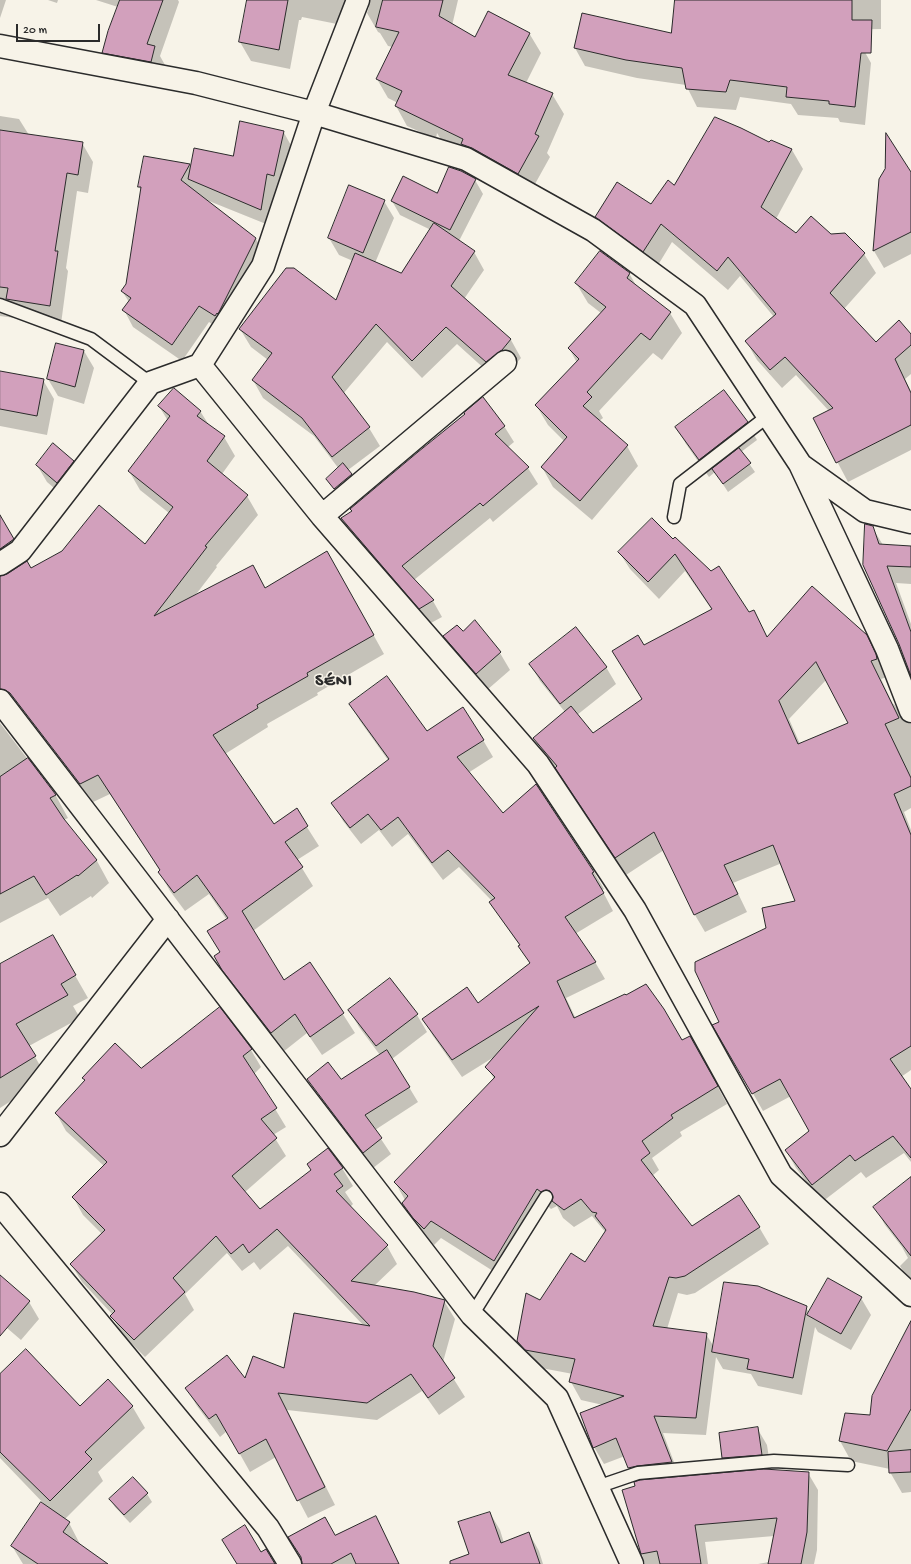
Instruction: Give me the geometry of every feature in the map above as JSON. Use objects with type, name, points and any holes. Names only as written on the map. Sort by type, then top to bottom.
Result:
[{"type":"street","points":[[0,564],[20,551],[150,383],[200,365],[263,266],[314,113],[358,0]]},
{"type":"street","points":[[0,46],[196,83],[314,113],[466,159],[593,230],[695,305],[800,464],[887,649],[911,710]]},
{"type":"street","points":[[322,516],[505,362]]},
{"type":"street","points":[[200,365],[322,516],[538,764],[634,910],[781,1175],[911,1295]]},
{"type":"street","points":[[800,464],[865,511],[911,522]]},
{"type":"street","points":[[0,701],[472,1314],[557,1398],[632,1564]]},
{"type":"street","points":[[0,1136],[168,919]]},
{"type":"street","points":[[0,1204],[268,1528],[290,1564]]},
{"type":"lane","points":[[0,305],[91,339],[150,383]]},
{"type":"lane","points":[[674,517],[680,484],[768,416]]},
{"type":"lane","points":[[472,1314],[546,1197]]},
{"type":"lane","points":[[597,1487],[638,1473],[646,1472],[774,1461],[848,1465]]},
{"type":"building","points":[[120,0],[163,0],[147,44],[155,46],[151,62],[102,53],[108,31]]},
{"type":"building","points":[[247,0],[288,0],[279,50],[239,42]]},
{"type":"building","points":[[383,0],[443,0],[439,16],[475,37],[488,11],[530,33],[508,75],[553,93],[535,134],[539,136],[518,174],[472,148],[461,144],[463,139],[395,106],[402,91],[376,79],[399,32],[376,27]]},
{"type":"building","points":[[675,0],[852,0],[852,20],[872,20],[871,53],[861,53],[855,107],[829,104],[829,101],[786,97],[787,87],[730,80],[726,92],[686,89],[682,68],[626,60],[574,48],[582,13],[671,33]]},
{"type":"building","points":[[715,117],[769,142],[771,140],[792,149],[761,207],[796,233],[811,216],[831,234],[845,233],[865,253],[830,293],[876,342],[899,320],[911,334],[911,345],[895,359],[911,393],[911,425],[836,463],[813,418],[833,408],[785,357],[770,370],[745,341],[776,314],[728,257],[717,271],[661,224],[643,252],[595,217],[617,182],[651,204],[668,180],[674,185]]},
{"type":"building","points":[[240,121],[284,131],[274,176],[267,174],[261,210],[188,179],[194,148],[233,156]]},
{"type":"building","points":[[0,130],[83,142],[78,175],[67,173],[55,251],[58,251],[50,306],[6,299],[8,288],[0,287]]},
{"type":"building","points":[[886,133],[911,172],[911,232],[873,251],[879,179],[885,169]]},
{"type":"building","points":[[144,156],[190,164],[181,180],[256,238],[218,314],[217,313],[215,316],[199,306],[172,345],[122,310],[131,298],[121,291],[126,284],[141,187],[138,187]]},
{"type":"building","points":[[449,167],[461,171],[476,179],[450,230],[391,201],[403,176],[437,193]]},
{"type":"building","points":[[349,185],[385,200],[363,253],[328,238]]},
{"type":"building","points":[[434,223],[475,251],[451,286],[511,339],[502,350],[486,362],[446,327],[412,361],[376,324],[332,377],[370,427],[332,457],[302,418],[252,380],[272,353],[239,329],[286,268],[294,268],[336,300],[355,253],[401,273]]},
{"type":"building","points":[[600,251],[630,273],[627,278],[671,312],[650,340],[641,333],[587,392],[592,397],[583,406],[628,445],[580,501],[541,467],[567,437],[535,405],[579,359],[568,348],[606,307],[575,283]]},
{"type":"building","points":[[56,343],[84,350],[75,387],[47,379]]},
{"type":"building","points":[[0,371],[44,379],[37,416],[0,409]]},
{"type":"building","points":[[174,388],[201,411],[197,416],[225,436],[207,461],[248,495],[205,546],[207,547],[154,616],[253,565],[265,588],[327,551],[374,635],[307,673],[308,676],[257,705],[258,708],[213,735],[274,824],[297,808],[308,826],[285,842],[303,867],[242,911],[284,980],[310,962],[344,1013],[310,1037],[295,1014],[271,1033],[222,970],[214,956],[220,952],[207,931],[228,918],[197,875],[174,893],[158,872],[160,870],[98,775],[80,784],[10,693],[0,689],[0,576],[7,574],[27,561],[31,568],[62,551],[99,505],[145,544],[173,507],[128,471],[170,416],[158,406]]},
{"type":"building","points":[[724,390],[748,422],[699,460],[675,427]]},
{"type":"building","points":[[483,397],[505,426],[495,434],[529,467],[483,506],[480,503],[402,566],[434,600],[419,609],[341,518],[352,511],[350,509],[465,414],[464,413]]},
{"type":"building","points":[[53,443],[74,461],[57,483],[36,465]]},
{"type":"building","points":[[739,448],[751,463],[723,484],[712,469]]},
{"type":"building","points":[[343,463],[352,474],[334,489],[326,479]]},
{"type":"building","points":[[0,515],[14,539],[0,549]]},
{"type":"building","points":[[652,518],[673,539],[675,537],[711,571],[719,566],[749,612],[754,610],[767,637],[812,586],[867,635],[877,659],[871,661],[899,718],[885,724],[911,778],[911,786],[894,794],[911,835],[911,1046],[890,1059],[911,1089],[911,1158],[893,1136],[855,1161],[850,1155],[812,1185],[785,1150],[809,1131],[780,1079],[752,1094],[712,1025],[719,1022],[695,971],[695,962],[766,928],[762,908],[795,901],[773,845],[724,865],[738,894],[694,915],[654,832],[615,858],[555,768],[557,766],[533,738],[571,706],[593,733],[642,699],[612,651],[638,635],[644,645],[712,609],[675,554],[648,582],[618,552]],"holes":[[[816,662],[848,723],[798,744],[779,701]]]},
{"type":"building","points":[[865,524],[873,526],[879,544],[911,546],[911,567],[887,566],[911,632],[911,676],[899,644],[863,565]]},
{"type":"building","points":[[475,620],[501,652],[476,674],[443,636],[457,625],[463,631]]},
{"type":"building","points":[[576,627],[607,667],[560,704],[529,664]]},
{"type":"building","points":[[387,676],[427,731],[463,707],[484,740],[457,757],[503,813],[536,784],[594,872],[592,873],[604,893],[565,917],[596,962],[557,981],[574,1018],[625,994],[626,995],[646,984],[664,1009],[682,1040],[690,1036],[718,1086],[671,1115],[673,1118],[642,1141],[650,1153],[641,1160],[692,1226],[739,1195],[760,1227],[685,1276],[676,1278],[669,1277],[653,1326],[707,1333],[696,1418],[654,1416],[672,1462],[628,1468],[616,1438],[593,1448],[580,1413],[624,1396],[569,1382],[575,1359],[525,1350],[517,1341],[526,1293],[540,1300],[571,1253],[585,1262],[606,1230],[595,1216],[597,1213],[592,1212],[581,1199],[564,1210],[552,1201],[553,1197],[550,1191],[546,1190],[541,1192],[537,1189],[494,1261],[431,1221],[424,1229],[413,1218],[402,1203],[408,1196],[394,1182],[495,1077],[485,1067],[539,1006],[452,1060],[422,1019],[467,987],[478,1003],[530,963],[518,946],[520,945],[489,902],[495,898],[448,850],[432,863],[398,817],[381,830],[368,814],[350,828],[331,803],[389,759],[349,704]]},
{"type":"building","points":[[28,758],[56,795],[50,798],[64,819],[97,860],[78,876],[77,875],[46,895],[34,876],[0,894],[0,777]]},
{"type":"building","points":[[53,935],[76,975],[61,984],[68,995],[16,1024],[36,1056],[0,1078],[0,964]]},
{"type":"building","points":[[390,978],[418,1014],[376,1046],[348,1010]]},
{"type":"building","points":[[220,1007],[252,1049],[243,1056],[277,1108],[261,1119],[277,1138],[232,1176],[260,1209],[311,1170],[307,1164],[328,1148],[343,1168],[334,1174],[343,1186],[336,1191],[388,1245],[351,1281],[414,1292],[445,1300],[433,1346],[455,1378],[428,1398],[411,1374],[367,1403],[278,1393],[325,1487],[297,1501],[266,1439],[239,1454],[216,1414],[209,1419],[185,1388],[227,1355],[245,1378],[253,1356],[284,1368],[294,1313],[370,1326],[277,1229],[249,1253],[243,1244],[231,1254],[216,1236],[173,1278],[185,1292],[134,1340],[110,1316],[115,1311],[70,1264],[105,1230],[72,1197],[107,1162],[55,1113],[85,1080],[82,1078],[115,1043],[141,1068]]},
{"type":"building","points":[[387,1050],[410,1087],[365,1115],[382,1138],[363,1153],[307,1079],[328,1062],[341,1079]]},
{"type":"building","points":[[911,1177],[911,1256],[873,1207]]},
{"type":"building","points":[[0,1275],[30,1301],[0,1336]]},
{"type":"building","points":[[828,1278],[862,1297],[841,1334],[807,1315]]},
{"type":"building","points":[[724,1282],[758,1286],[807,1306],[793,1378],[747,1369],[749,1359],[712,1352]]},
{"type":"building","points":[[911,1321],[911,1409],[887,1451],[839,1441],[845,1413],[870,1415],[872,1396]]},
{"type":"building","points":[[26,1349],[80,1406],[108,1379],[133,1406],[85,1452],[92,1459],[50,1501],[0,1452],[0,1374]]},
{"type":"building","points":[[758,1427],[762,1455],[722,1458],[719,1433]]},
{"type":"building","points":[[911,1450],[911,1472],[889,1473],[888,1452]]},
{"type":"building","points":[[764,1469],[809,1472],[807,1532],[801,1564],[768,1564],[777,1518],[695,1525],[701,1564],[660,1564],[657,1551],[641,1554],[622,1490],[635,1486],[634,1482],[640,1480]]},
{"type":"building","points":[[133,1477],[148,1493],[124,1515],[109,1499]]},
{"type":"building","points":[[41,1502],[70,1522],[63,1532],[108,1564],[38,1564],[11,1546]]},
{"type":"building","points":[[490,1512],[501,1543],[529,1532],[540,1564],[450,1564],[450,1561],[469,1554],[458,1522]]},
{"type":"building","points":[[376,1516],[399,1564],[356,1564],[351,1553],[331,1564],[302,1564],[301,1557],[288,1537],[325,1517],[335,1535]]},
{"type":"building","points":[[245,1525],[261,1552],[266,1549],[275,1564],[237,1564],[222,1540]]},
{"type":"district","name":"SÉNI","points":[[334,682]]}]
